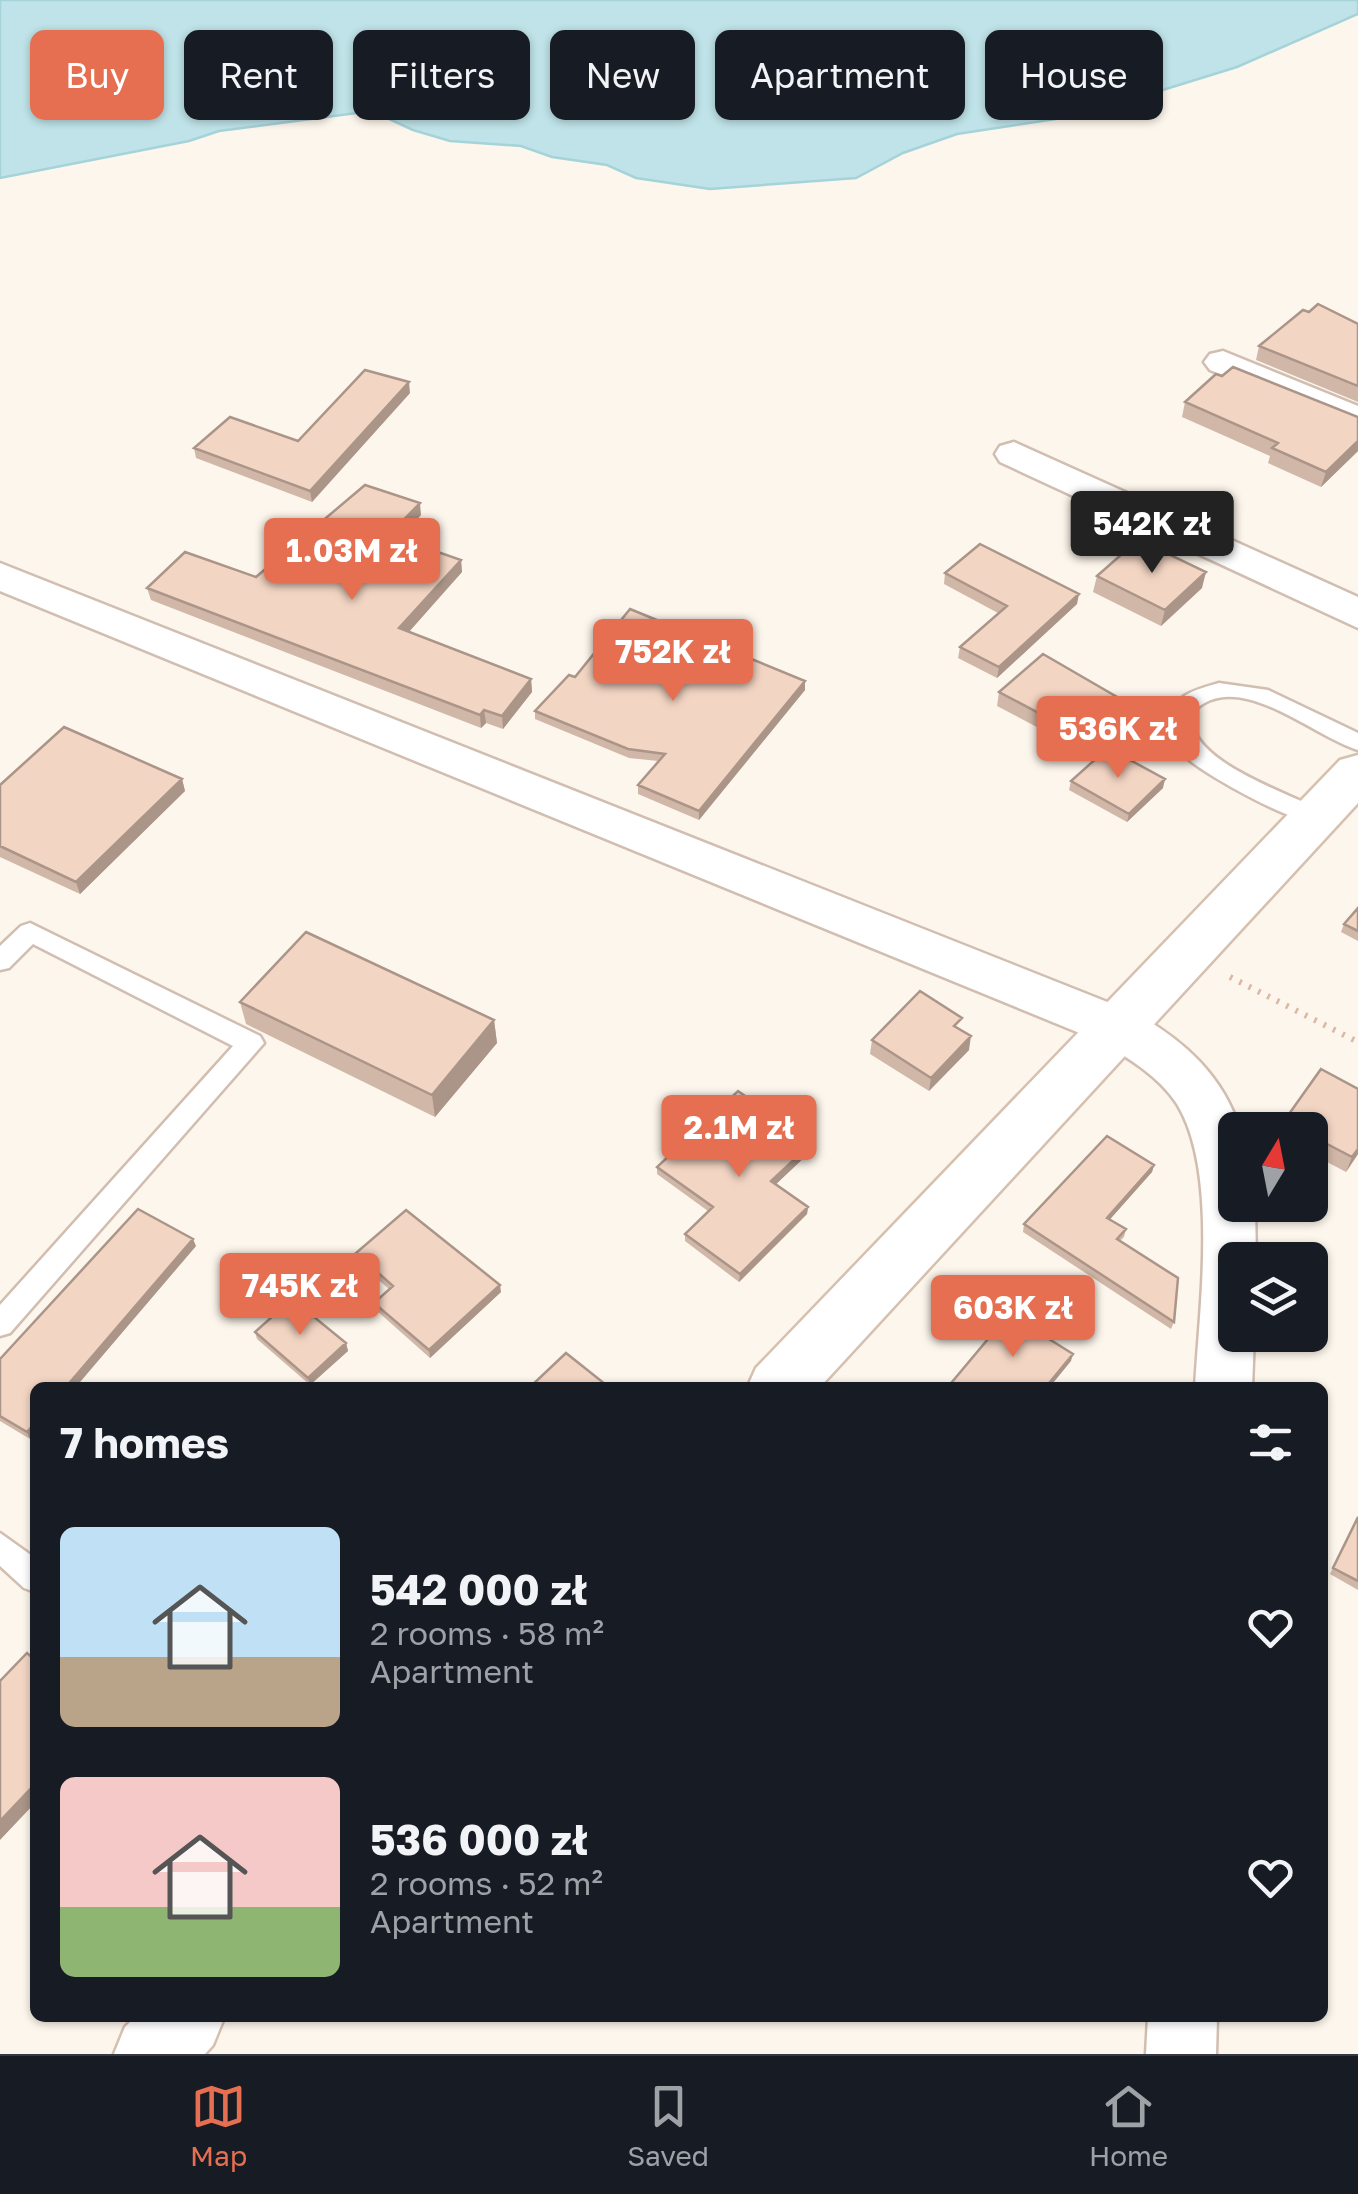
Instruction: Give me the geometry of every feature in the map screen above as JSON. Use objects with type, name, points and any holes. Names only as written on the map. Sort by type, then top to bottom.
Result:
[{"type":"main road","points":[[784,1382],[1358,772]]},
{"type":"main road","points":[[152,2054],[182,2022]]},
{"type":"street","points":[[1224,362],[1358,420]]},
{"type":"street","points":[[1014,454],[1358,614]]},
{"type":"street","points":[[0,576],[1118,1027],[1152,1047],[1195,1090],[1219,1141],[1228,1184],[1223,1382]]},
{"type":"street","points":[[1181,2054],[1184,2022]]},
{"type":"lane","points":[[1315,817],[1197,755],[1182,737],[1179,719],[1183,708],[1210,692],[1234,690],[1266,698],[1358,742]]},
{"type":"lane","points":[[0,961],[30,932],[251,1043],[0,1324]]},
{"type":"lane","points":[[0,1546],[30,1573]]},
{"type":"path","points":[[1185,956],[1358,1042]]},
{"type":"water","points":[[0,0],[1358,0],[1358,14],[1237,67],[1163,90],[1163,30],[985,30],[985,120],[1049,120],[957,134],[903,153],[856,178],[710,189],[636,178],[607,165],[552,157],[521,146],[450,141],[391,120],[530,120],[530,30],[353,30],[353,113],[333,116],[333,30],[184,30],[184,120],[303,120],[219,131],[189,141],[0,178]]},
{"type":"building","points":[[1318,304],[1358,324],[1358,386],[1259,346],[1303,310],[1309,312]]},
{"type":"building","points":[[1233,367],[1358,417],[1358,441],[1326,472],[1272,448],[1278,443],[1185,402],[1216,374],[1222,376]]},
{"type":"building","points":[[365,370],[409,382],[310,491],[194,448],[230,417],[298,441]]},
{"type":"building","points":[[365,485],[420,503],[389,535],[461,560],[399,628],[531,679],[502,716],[484,710],[480,715],[147,588],[185,552],[256,577]]},
{"type":"building","points":[[980,544],[1079,594],[999,667],[960,647],[1007,606],[945,573]]},
{"type":"building","points":[[1131,546],[1151,556],[1158,549],[1206,572],[1165,610],[1097,576]]},
{"type":"building","points":[[630,609],[805,681],[699,811],[638,785],[665,754],[628,749],[535,711],[569,675],[575,677]]},
{"type":"building","points":[[1043,654],[1124,701],[1086,738],[999,692]]},
{"type":"building","points":[[64,727],[182,779],[76,882],[0,846],[0,785]]},
{"type":"building","points":[[1108,748],[1165,779],[1129,814],[1071,781]]},
{"type":"building","points":[[1358,908],[1358,931],[1344,924]]},
{"type":"building","points":[[306,932],[494,1020],[432,1095],[240,1002]]},
{"type":"building","points":[[920,991],[962,1018],[954,1026],[971,1036],[931,1078],[872,1040]]},
{"type":"building","points":[[1321,1069],[1358,1089],[1358,1149],[1352,1157],[1328,1144],[1328,1112],[1290,1112]]},
{"type":"building","points":[[738,1091],[812,1143],[771,1181],[808,1207],[740,1274],[685,1234],[713,1207],[657,1167]]},
{"type":"building","points":[[1107,1136],[1154,1165],[1107,1218],[1126,1229],[1117,1239],[1178,1278],[1174,1322],[1024,1224]]},
{"type":"building","points":[[138,1209],[193,1239],[70,1382],[30,1382],[27,1432],[0,1416],[0,1359]]},
{"type":"building","points":[[406,1210],[500,1285],[429,1350],[374,1303],[393,1286],[356,1253]]},
{"type":"building","points":[[292,1299],[346,1343],[308,1378],[255,1332]]},
{"type":"building","points":[[1009,1314],[1073,1354],[1050,1382],[952,1382]]},
{"type":"building","points":[[566,1353],[602,1382],[535,1382]]},
{"type":"building","points":[[1358,1517],[1358,1581],[1333,1568]]},
{"type":"building","points":[[27,1653],[30,1656],[30,1789],[0,1821],[0,1681]]}]
